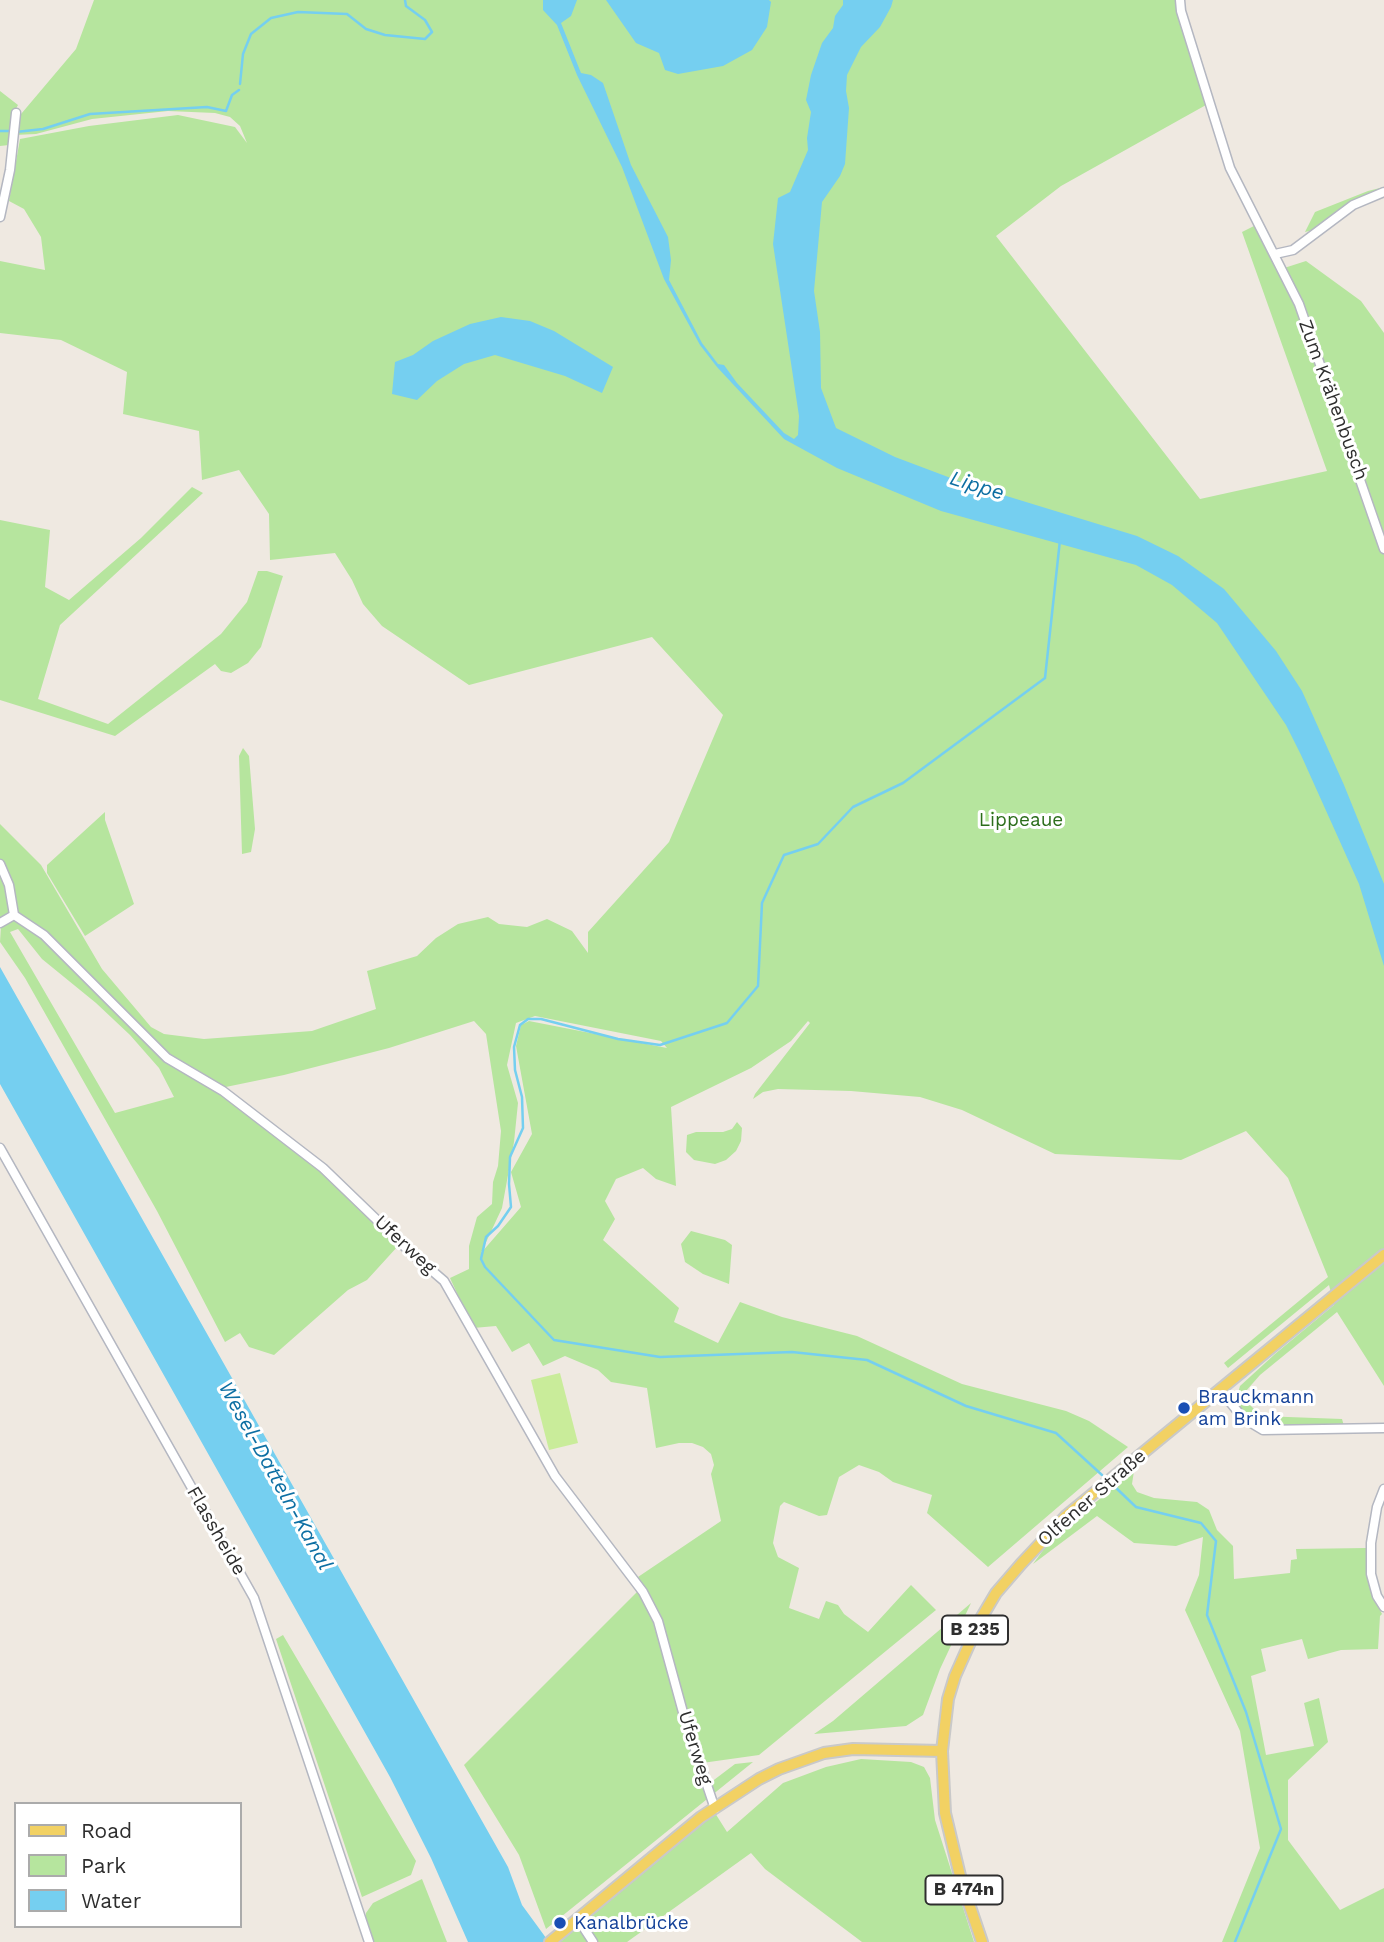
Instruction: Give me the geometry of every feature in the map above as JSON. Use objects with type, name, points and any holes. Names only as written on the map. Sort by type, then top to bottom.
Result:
[{"type":"main road","name":"Olfener Straße","points":[[942,1751],[948,1699],[976,1628],[996,1593],[1051,1530],[1384,1255]]},
{"type":"main road","points":[[550,1942],[701,1817],[759,1779],[800,1760],[824,1753],[853,1749],[942,1751]]},
{"type":"main road","name":"B 474n","points":[[942,1751],[945,1813],[961,1880],[982,1942]]},
{"type":"street","name":"Zum Krähenbusch","points":[[1180,0],[1181,11],[1230,168],[1298,304],[1384,549]]},
{"type":"street","points":[[0,217],[16,113]]},
{"type":"street","points":[[1275,254],[1293,250],[1353,205],[1384,192]]},
{"type":"street","points":[[0,863],[9,886],[14,915],[0,923]]},
{"type":"street","name":"Uferweg","points":[[14,915],[44,935],[167,1058],[223,1091],[323,1168],[444,1281],[555,1476],[643,1592],[653,1611],[715,1809]]},
{"type":"street","name":"Flassheide","points":[[0,1148],[254,1598],[369,1942]]},
{"type":"street","points":[[1221,1391],[1243,1418],[1263,1430],[1384,1428]]},
{"type":"street","points":[[1384,1489],[1377,1507],[1371,1543],[1371,1574],[1377,1596],[1384,1607]]},
{"type":"street","points":[[578,1919],[593,1942]]},
{"type":"green space","name":"Lippeaue","points":[[94,0],[1177,0],[1206,105],[1061,186],[996,236],[1200,499],[1327,471],[1242,232],[1258,224],[1281,269],[1306,261],[1361,301],[1384,333],[1384,1386],[1337,1312],[1260,1375],[1246,1391],[1245,1400],[1261,1416],[1342,1419],[1344,1426],[1265,1427],[1247,1416],[1235,1403],[1240,1386],[1334,1305],[1329,1285],[1228,1368],[1224,1363],[1328,1277],[1288,1178],[1246,1131],[1181,1160],[1055,1154],[962,1110],[920,1097],[851,1091],[778,1089],[763,1092],[753,1099],[810,1023],[808,1021],[791,1041],[751,1068],[671,1107],[676,1186],[656,1179],[643,1168],[616,1179],[605,1201],[615,1219],[603,1240],[679,1308],[674,1322],[718,1343],[740,1302],[782,1317],[857,1336],[962,1384],[1066,1411],[1089,1421],[1128,1447],[988,1567],[927,1513],[932,1495],[893,1482],[879,1472],[859,1465],[839,1477],[827,1515],[819,1516],[784,1502],[780,1506],[773,1543],[778,1557],[799,1568],[789,1608],[819,1619],[826,1601],[838,1605],[844,1614],[868,1632],[911,1585],[936,1610],[759,1755],[702,1763],[661,1617],[638,1577],[721,1521],[711,1474],[714,1465],[711,1454],[692,1443],[656,1448],[647,1388],[611,1382],[598,1370],[565,1356],[543,1366],[529,1343],[512,1352],[496,1326],[473,1328],[450,1278],[469,1269],[469,1246],[477,1217],[492,1204],[501,1131],[486,1034],[474,1021],[389,1048],[216,1089],[338,1183],[398,1246],[367,1280],[348,1290],[274,1355],[249,1347],[240,1333],[225,1342],[157,1211],[25,978],[0,942],[1,926],[13,920],[24,925],[16,911],[0,920],[0,824],[41,865],[102,969],[151,1027],[164,1034],[204,1039],[312,1031],[376,1009],[367,971],[417,956],[436,938],[458,924],[488,917],[499,924],[527,927],[547,919],[572,931],[588,953],[588,932],[669,842],[723,715],[652,637],[469,685],[382,626],[363,604],[335,553],[270,560],[269,514],[239,470],[202,480],[199,431],[123,414],[127,372],[61,340],[0,333],[0,261],[45,270],[41,237],[24,209],[9,201],[20,139],[89,126],[178,115],[235,127],[247,143],[240,126],[230,117],[215,113],[168,111],[92,119],[36,134],[14,135],[16,120],[76,49]],"holes":[[[18,929],[42,959],[130,1035],[159,1068],[174,1097],[115,1113],[10,932]],[[535,1016],[661,1041],[667,1048],[529,1021],[521,1025],[516,1046],[532,1134],[511,1172],[521,1207],[481,1253],[502,1208],[514,1142],[518,1103],[507,1065],[516,1023]]]},
{"type":"green space","points":[[0,91],[18,105],[13,114],[9,145],[0,146]]},
{"type":"green space","points":[[1384,187],[1384,191],[1318,229],[1305,232],[1315,212]]},
{"type":"green space","points":[[192,487],[203,493],[60,625],[38,699],[108,724],[221,634],[247,602],[258,571],[267,571],[283,576],[261,647],[248,663],[231,673],[221,671],[215,664],[115,736],[0,700],[0,520],[50,530],[45,587],[69,600],[141,538]]},
{"type":"green space","points":[[243,748],[249,756],[255,829],[251,852],[242,854],[239,756]]},
{"type":"green space","points":[[105,812],[105,820],[134,904],[85,936],[47,873],[47,865]]},
{"type":"green space","points":[[737,1122],[742,1128],[741,1141],[736,1151],[726,1160],[715,1164],[694,1160],[686,1152],[687,1135],[696,1132],[723,1132],[732,1129]]},
{"type":"green space","points":[[691,1231],[725,1240],[732,1245],[729,1284],[703,1274],[685,1262],[681,1244]]},
{"type":"green space","points":[[560,1373],[578,1443],[549,1450],[531,1380]]},
{"type":"green space","points":[[1134,1471],[1132,1484],[1137,1492],[1154,1498],[1197,1502],[1209,1510],[1217,1530],[1233,1546],[1234,1579],[1290,1573],[1291,1560],[1297,1559],[1296,1549],[1366,1548],[1367,1576],[1382,1614],[1378,1649],[1341,1650],[1308,1659],[1302,1639],[1261,1649],[1266,1671],[1251,1676],[1266,1755],[1314,1746],[1304,1703],[1319,1698],[1328,1742],[1288,1780],[1288,1840],[1340,1910],[1384,1888],[1384,1942],[1222,1942],[1260,1848],[1240,1731],[1185,1610],[1199,1575],[1203,1537],[1176,1546],[1134,1543],[1097,1516],[1033,1564],[1052,1538]]},
{"type":"green space","points":[[638,1591],[653,1622],[702,1789],[735,1764],[753,1762],[546,1929],[519,1855],[464,1765]]},
{"type":"green space","points":[[971,1603],[940,1669],[923,1715],[906,1726],[814,1734],[833,1721]]},
{"type":"green space","points":[[283,1635],[416,1861],[411,1875],[362,1897],[276,1639]]},
{"type":"green space","points":[[861,1759],[911,1762],[924,1767],[930,1778],[935,1820],[974,1942],[862,1942],[765,1869],[751,1853],[627,1942],[560,1942],[715,1813],[727,1832],[783,1783],[826,1767]]},
{"type":"green space","points":[[422,1879],[447,1942],[373,1942],[366,1913],[373,1903]]},
{"type":"water","points":[[543,0],[577,0],[571,16],[561,23],[581,73],[591,75],[603,83],[631,165],[668,237],[671,260],[669,280],[702,343],[718,364],[724,365],[737,383],[784,433],[794,439],[798,435],[799,416],[773,244],[778,198],[790,192],[808,150],[811,112],[806,100],[811,75],[822,43],[833,28],[835,16],[843,5],[843,0],[893,0],[880,27],[861,47],[847,75],[849,108],[845,164],[822,202],[814,291],[820,332],[821,388],[836,428],[895,457],[964,483],[1137,536],[1178,556],[1224,589],[1276,651],[1302,691],[1344,785],[1384,884],[1384,966],[1359,884],[1301,755],[1286,725],[1217,623],[1172,585],[1136,565],[941,511],[837,468],[784,439],[717,367],[700,345],[664,279],[622,167],[577,75],[557,25],[543,10]]},
{"type":"water","points":[[606,0],[771,2],[767,27],[752,50],[723,66],[678,74],[665,70],[659,53],[636,43]]},
{"type":"water","points":[[501,317],[530,321],[554,331],[613,367],[602,393],[565,376],[495,355],[464,364],[437,381],[417,400],[392,394],[395,362],[470,324]]},
{"type":"water","name":"Wesel-Datteln-Kanal","points":[[0,967],[508,1867],[522,1905],[549,1942],[468,1942],[431,1858],[390,1777],[0,1084]]},
{"type":"waterway","points":[[240,84],[243,54],[251,34],[271,18],[298,12],[347,14],[366,29],[385,35],[425,39],[432,32],[425,20],[406,6],[405,0]]},
{"type":"waterway","points":[[16,132],[43,129],[90,114],[207,107],[226,111],[232,95],[239,90]]},
{"type":"waterway","points":[[0,131],[11,131]]},
{"type":"waterway","points":[[1060,540],[1045,678],[903,783],[853,807],[818,844],[784,855],[762,903],[758,986],[727,1023],[660,1045],[618,1039],[541,1019],[528,1019],[520,1025],[514,1047],[515,1070],[522,1097],[523,1128],[510,1157],[511,1207],[498,1226],[486,1237],[481,1259],[485,1267],[554,1340],[660,1357],[792,1352],[867,1360],[966,1406],[1056,1433],[1102,1475]]},
{"type":"waterway","points":[[1114,1486],[1136,1507],[1201,1523],[1216,1541],[1207,1615],[1246,1712],[1281,1829],[1235,1942]]},
{"type":"place","name":"Brauckmann am Brink","points":[[1184,1408]]},
{"type":"place","name":"Kanalbrücke","points":[[560,1923]]},
{"type":"water label","name":"Lippe","points":[[977,486]]}]
